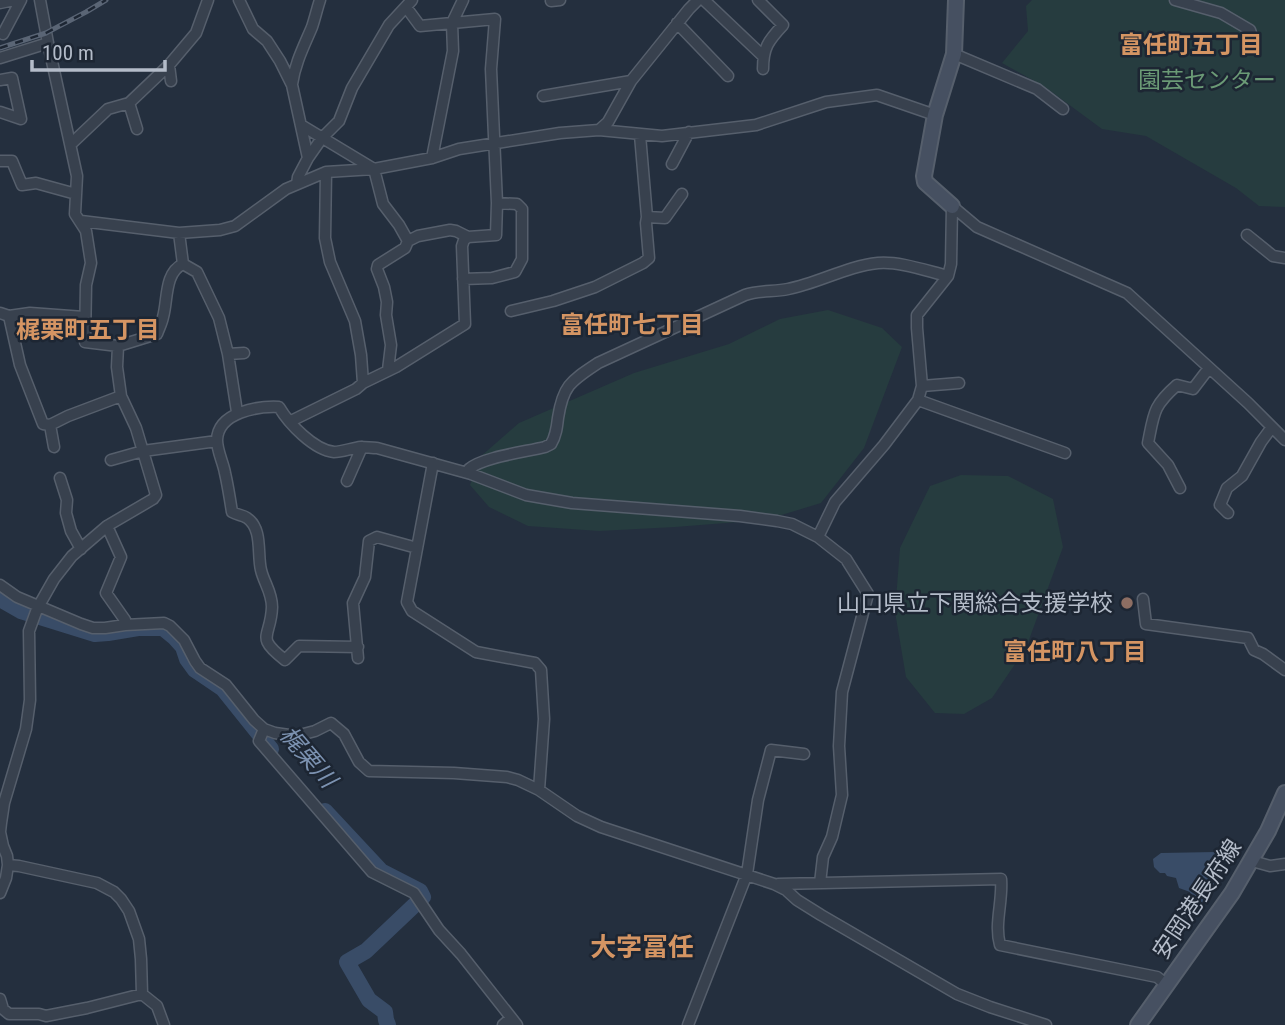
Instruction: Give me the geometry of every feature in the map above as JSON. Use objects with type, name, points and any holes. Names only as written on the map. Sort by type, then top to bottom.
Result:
[{"type":"main road","points":[[952,206],[925,182],[924,176],[934,116],[954,54],[956,0]]},
{"type":"main road","name":"安岡港長府線","points":[[1138,1025],[1232,893],[1268,831],[1285,793]]},
{"type":"street","points":[[0,3],[14,0]]},
{"type":"street","points":[[3,33],[21,0]]},
{"type":"street","points":[[40,0],[77,176],[75,214],[86,231],[91,263],[86,285],[85,342],[118,346],[157,334],[163,318],[168,284],[177,267],[183,264]]},
{"type":"street","points":[[71,145],[108,108],[129,103],[169,65],[196,33],[208,0]]},
{"type":"street","points":[[239,0],[253,29],[267,41],[292,85],[308,158]]},
{"type":"street","points":[[292,85],[300,53],[313,25],[320,0]]},
{"type":"street","points":[[432,159],[453,51],[452,23],[463,0]]},
{"type":"street","points":[[598,130],[608,122],[631,81],[677,23],[687,4],[698,0]]},
{"type":"street","points":[[704,0],[763,55]]},
{"type":"street","points":[[758,0],[783,25],[772,36],[765,49],[763,69]]},
{"type":"street","points":[[1175,0],[1221,13],[1250,30],[1253,39]]},
{"type":"street","points":[[388,370],[391,345],[386,315],[387,302],[378,265],[418,236],[450,230],[456,230],[468,237],[496,235],[491,69],[495,19],[420,26],[410,15],[409,3]]},
{"type":"street","points":[[297,184],[308,158],[322,138],[339,121],[352,88],[389,26],[409,3]]},
{"type":"street","points":[[677,23],[728,76]]},
{"type":"street","points":[[0,58],[48,43]]},
{"type":"street","points":[[954,54],[1037,89],[1063,109]]},
{"type":"street","points":[[169,65],[171,81]]},
{"type":"street","points":[[0,80],[12,78],[21,119],[0,112]]},
{"type":"street","points":[[543,96],[631,81]]},
{"type":"street","points":[[81,220],[179,233],[220,230],[235,226],[286,189],[326,172],[374,169],[432,159],[459,149],[560,133],[598,130],[662,136],[756,125],[826,102],[877,95],[934,116]]},
{"type":"street","points":[[129,103],[138,130]]},
{"type":"street","points":[[301,125],[374,169],[383,204],[408,241]]},
{"type":"street","points":[[671,164],[689,132]]},
{"type":"street","points":[[511,311],[595,287],[649,258],[640,135]]},
{"type":"street","points":[[0,161],[12,160],[22,185],[37,183],[76,194]]},
{"type":"street","points":[[326,172],[325,238],[330,262],[355,321],[363,383]]},
{"type":"street","points":[[647,217],[666,218],[682,194]]},
{"type":"street","points":[[463,279],[492,278],[515,272],[522,259],[522,209],[517,204],[497,203]]},
{"type":"street","points":[[818,537],[835,502],[918,400],[922,386],[917,315],[948,276],[951,264],[952,206]]},
{"type":"street","points":[[952,206],[977,227],[1127,293],[1285,440]]},
{"type":"street","points":[[179,233],[183,264]]},
{"type":"street","points":[[1247,235],[1273,256],[1285,258]]},
{"type":"street","points":[[291,421],[396,367],[465,324],[463,246],[468,237]]},
{"type":"street","points":[[471,474],[470,469],[474,465],[484,461],[551,444],[556,434],[563,393],[566,387],[584,372],[745,295],[788,289],[879,263],[948,276]]},
{"type":"street","points":[[183,264],[197,272],[219,318],[237,412]]},
{"type":"street","points":[[84,317],[4,314],[43,424],[50,425],[68,415],[121,397]]},
{"type":"street","points":[[0,893],[8,865],[2,846],[0,823],[26,729],[30,700],[29,631],[37,607],[72,556],[107,526],[156,495],[136,428],[121,397],[117,367],[118,346]]},
{"type":"street","points":[[228,354],[244,353]]},
{"type":"street","points":[[1180,488],[1168,465],[1148,443],[1154,413],[1162,398],[1177,385],[1193,389],[1209,368]]},
{"type":"street","points":[[922,386],[959,383]]},
{"type":"street","points":[[918,400],[1065,453]]},
{"type":"street","points":[[417,548],[377,537],[369,541],[365,577],[353,603],[358,652],[299,646],[285,660],[270,648],[266,636],[272,607],[269,588],[261,572],[257,531],[248,518],[232,512],[217,441],[219,429],[237,412],[279,407],[308,440],[334,452],[362,447],[377,448],[471,474],[526,495],[572,503],[740,516],[792,524],[818,537],[846,559],[868,594],[842,692],[839,747],[842,795],[832,837],[823,857],[820,883]]},
{"type":"street","points":[[50,425],[54,447]]},
{"type":"street","points":[[1228,513],[1220,505],[1227,488],[1242,476],[1272,427]]},
{"type":"street","points":[[111,460],[143,451],[217,441]]},
{"type":"street","points":[[347,481],[362,447]]},
{"type":"street","points":[[433,463],[407,602],[412,611],[476,652],[535,663],[541,670],[544,719],[539,790]]},
{"type":"street","points":[[60,478],[67,500],[66,513],[71,531],[81,549]]},
{"type":"street","points":[[107,526],[121,557],[106,593],[125,620],[125,625]]},
{"type":"street","points":[[0,585],[16,597],[37,607],[93,628],[164,623],[170,626],[184,640],[195,662],[226,685],[264,729],[296,736],[331,723],[344,734],[359,762],[369,771],[454,773],[518,780],[539,790],[577,816],[601,827],[774,884],[821,915],[957,994],[1046,1025]]},
{"type":"street","points":[[1143,599],[1146,624],[1248,638],[1254,650],[1285,670]]},
{"type":"street","points":[[264,729],[259,741],[267,751],[372,872],[418,897],[439,930],[461,954],[510,1023]]},
{"type":"street","points":[[688,1025],[747,874],[758,800],[771,750],[804,754]]},
{"type":"street","points":[[1252,861],[1270,866],[1285,864]]},
{"type":"street","points":[[8,865],[97,883],[121,899],[130,911],[139,939],[142,994],[156,1006],[164,1025]]},
{"type":"street","points":[[774,884],[1001,879],[997,936],[1000,945],[1157,977],[1167,985]]},
{"type":"street","points":[[0,999],[3,1009],[9,1014],[39,1014],[49,1021],[142,994]]},
{"type":"green space","name":"園芸センター","points":[[1032,0],[1285,0],[1285,207],[1259,206],[1236,188],[1146,136],[1102,129],[1045,87],[1002,63],[1028,31],[1026,6]]},
{"type":"green space","points":[[828,310],[882,328],[902,347],[864,448],[821,503],[765,520],[599,531],[528,526],[489,507],[470,485],[480,457],[519,423],[634,373],[729,344],[780,319]]},
{"type":"green space","points":[[961,475],[1008,476],[1053,499],[1063,547],[1026,648],[992,698],[964,714],[935,713],[906,677],[895,612],[900,548],[930,486]]},
{"type":"water","points":[[1215,852],[1222,872],[1201,905],[1198,898],[1191,898],[1190,892],[1179,888],[1176,878],[1160,873],[1154,867],[1153,859],[1161,853]]},
{"type":"waterway","name":"梶栗川","points":[[0,599],[21,611],[95,634],[138,628],[163,628],[183,647],[195,670],[223,689],[271,749]]},
{"type":"waterway","name":"梶栗川","points":[[325,811],[381,871],[420,891],[423,897],[366,951],[347,962],[369,1000],[385,1012],[388,1025]]},
{"type":"railway","points":[[0,48],[46,33],[106,0]]},
{"type":"place","name":"山口県立下関総合支援学校","points":[[1127,603]]},
{"type":"district","name":"富任町五丁目","points":[[1191,45]]},
{"type":"district","name":"富任町七丁目","points":[[632,325]]},
{"type":"district","name":"梶栗町五丁目","points":[[88,330]]},
{"type":"district","name":"富任町八丁目","points":[[1075,652]]},
{"type":"district","name":"大字冨任","points":[[642,947]]}]
